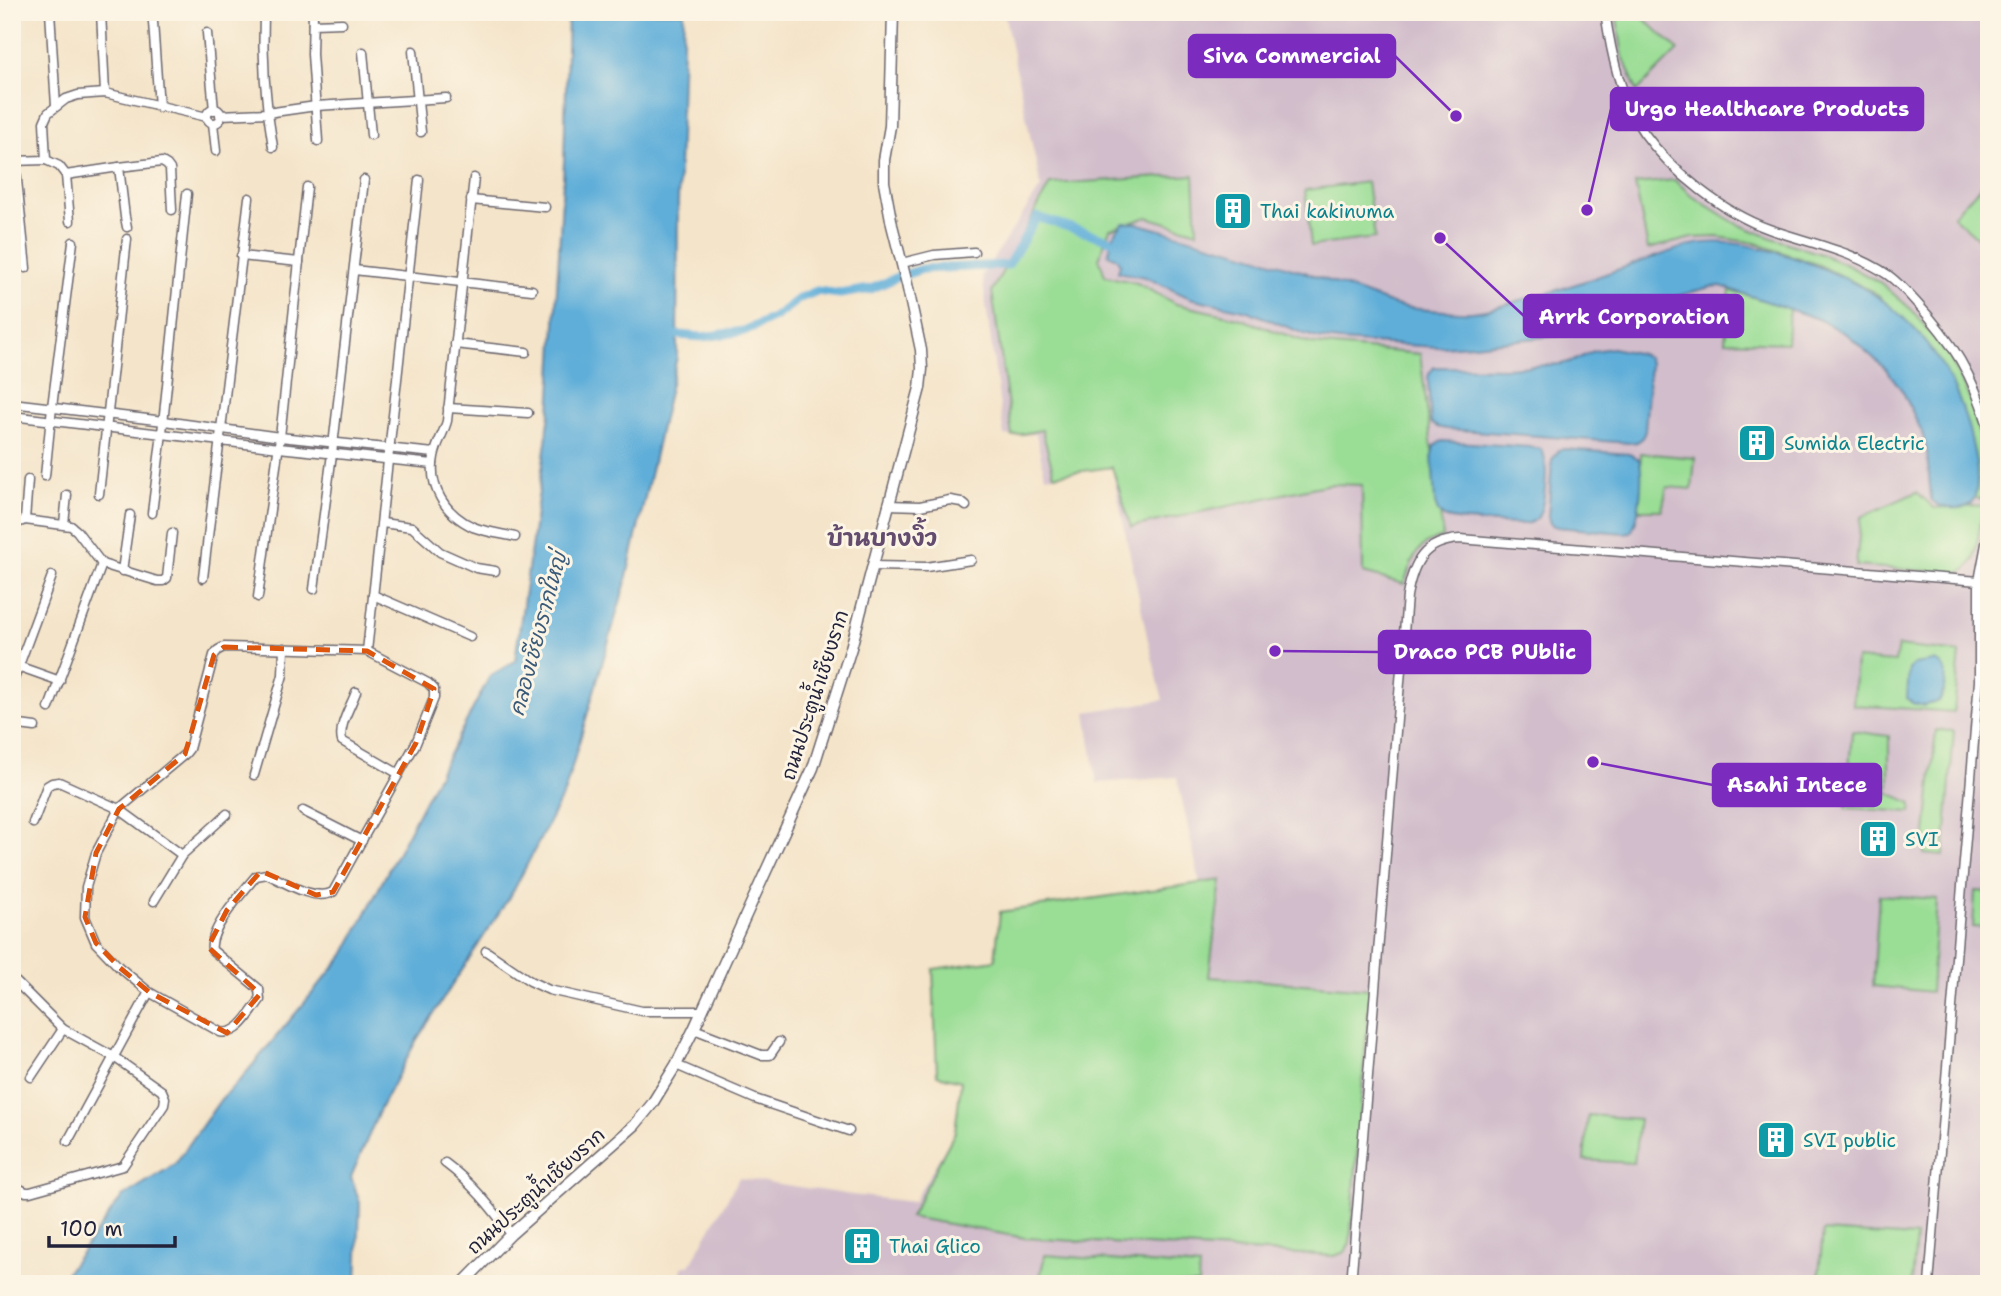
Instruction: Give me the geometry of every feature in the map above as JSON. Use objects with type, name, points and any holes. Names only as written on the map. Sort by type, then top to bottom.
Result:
[{"type":"street","points":[[50,12],[56,106]]},
{"type":"street","points":[[102,12],[105,93]]},
{"type":"street","points":[[264,12],[262,55],[273,147]]},
{"type":"street","points":[[313,12],[312,54],[318,141]]},
{"type":"street","name":"ถนนประตูน้ำเชียงราก","points":[[461,1284],[511,1234],[635,1125],[652,1104],[694,1029],[813,768],[851,649],[920,388],[921,350],[891,225],[884,182],[884,160],[890,126],[893,12]]},
{"type":"street","points":[[1605,12],[1618,77],[1633,112],[1644,133],[1680,173],[1745,219],[1860,259],[1890,276],[1936,324],[1966,368],[1989,429]]},
{"type":"street","points":[[153,22],[159,107]]},
{"type":"street","points":[[313,24],[342,23]]},
{"type":"street","points":[[207,33],[217,112]]},
{"type":"street","points":[[413,51],[421,132]]},
{"type":"street","points":[[363,52],[371,135]]},
{"type":"street","points":[[46,160],[44,122],[48,113],[66,99],[78,95],[105,93],[210,120]]},
{"type":"street","points":[[216,151],[208,113],[267,113],[316,106],[446,98]]},
{"type":"street","points":[[12,131],[26,268]]},
{"type":"street","points":[[14,161],[46,160],[59,166],[66,175],[70,221]]},
{"type":"street","points":[[66,175],[162,162],[170,169],[172,210]]},
{"type":"street","points":[[119,167],[127,227]]},
{"type":"street","points":[[474,178],[445,430],[434,453],[435,487],[443,504],[457,517],[473,527],[515,537]]},
{"type":"street","points":[[314,589],[364,180]]},
{"type":"street","points":[[367,651],[419,180]]},
{"type":"street","points":[[258,597],[279,448],[307,187]]},
{"type":"street","points":[[152,513],[187,194]]},
{"type":"street","points":[[203,578],[249,198]]},
{"type":"street","points":[[471,200],[545,207]]},
{"type":"street","points":[[99,494],[127,239]]},
{"type":"street","points":[[45,476],[74,242]]},
{"type":"street","points":[[902,265],[934,256],[974,252]]},
{"type":"street","points":[[241,256],[299,262]]},
{"type":"street","points":[[354,270],[532,290]]},
{"type":"street","points":[[455,344],[526,352]]},
{"type":"street","points":[[12,403],[280,438],[434,453]]},
{"type":"street","points":[[448,408],[528,413]]},
{"type":"street","points":[[12,416],[433,464]]},
{"type":"street","points":[[25,520],[28,480]]},
{"type":"street","points":[[64,524],[67,495]]},
{"type":"street","points":[[888,505],[920,506],[950,500],[966,506]]},
{"type":"street","points":[[122,571],[130,515]]},
{"type":"street","points":[[12,525],[25,520],[64,524],[77,531],[102,564],[157,581],[167,578],[172,533]]},
{"type":"street","points":[[382,523],[412,527],[440,552],[476,568],[495,571]]},
{"type":"street","points":[[1929,1284],[1979,681],[1979,581],[1989,528]]},
{"type":"street","points":[[1351,1284],[1407,596],[1410,579],[1426,550],[1442,541],[1460,539],[1979,581]]},
{"type":"street","points":[[872,566],[926,567],[971,560]]},
{"type":"street","points":[[49,708],[102,564]]},
{"type":"street","points":[[12,684],[16,665],[52,576]]},
{"type":"street","points":[[373,599],[470,636]]},
{"type":"street","points":[[254,775],[283,675],[284,649]]},
{"type":"street","points":[[218,650],[367,651],[428,682],[434,689],[434,698],[416,743],[333,892],[325,896],[316,895],[267,874],[261,874],[256,876],[228,910],[212,939],[212,950],[259,989],[261,994],[260,1000],[234,1031],[220,1032],[149,992],[96,943],[85,917],[86,887],[96,853],[119,809],[189,749],[214,654],[218,650]]},
{"type":"street","points":[[16,665],[60,681]]},
{"type":"street","points":[[356,692],[340,735],[342,741],[399,774]]},
{"type":"street","points":[[12,724],[34,727]]},
{"type":"street","points":[[33,823],[47,786],[59,782],[119,809],[182,855]]},
{"type":"street","points":[[303,811],[362,841]]},
{"type":"street","points":[[154,901],[182,855],[227,814]]},
{"type":"street","points":[[486,951],[530,981],[549,990],[642,1011],[701,1011]]},
{"type":"street","points":[[12,988],[16,982],[63,1029],[114,1057],[162,1091],[164,1098],[164,1105],[122,1167],[30,1192],[12,1185]]},
{"type":"street","points":[[68,1141],[149,992]]},
{"type":"street","points":[[31,1077],[63,1029]]},
{"type":"street","points":[[694,1029],[761,1055],[770,1055],[779,1042]]},
{"type":"street","points":[[676,1065],[755,1100],[849,1131]]},
{"type":"street","points":[[445,1163],[465,1177],[483,1196],[511,1234]]},
{"type":"highlighted area","points":[[224,647],[367,651],[434,689],[416,743],[333,892],[316,895],[261,871],[227,910],[208,947],[260,994],[227,1033],[149,992],[96,943],[85,917],[96,853],[119,809],[185,754],[214,655]]},
{"type":"shaded area","points":[[1004,12],[1989,12],[1989,1284],[679,1284],[682,1267],[690,1265],[739,1178],[913,1202],[955,1132],[961,1081],[937,1075],[933,969],[995,960],[1000,912],[1200,883],[1177,777],[1097,783],[1086,712],[1163,700],[1112,468],[1045,476],[1036,434],[1004,436],[982,275],[1041,187]]},
{"type":"green space","points":[[1616,12],[1644,12],[1641,16],[1678,50],[1637,91],[1623,57]]},
{"type":"green space","points":[[1194,175],[1197,232],[1147,217],[1110,229],[1099,258],[1105,276],[1137,283],[1176,304],[1238,318],[1312,344],[1420,354],[1443,537],[1427,544],[1416,554],[1404,584],[1363,573],[1362,485],[1330,484],[1131,527],[1112,467],[1054,475],[1042,430],[1012,436],[992,291],[1050,184]]},
{"type":"green space","points":[[1989,177],[1989,229],[1979,239],[1953,216]]},
{"type":"green space","points":[[1675,180],[1692,196],[1735,223],[1847,265],[1881,283],[1912,310],[1950,358],[1971,401],[1985,461],[1982,499],[1975,498],[1977,473],[1920,334],[1874,292],[1819,265],[1755,243],[1717,237],[1692,238],[1648,249],[1635,184]]},
{"type":"green space","points":[[1367,182],[1375,238],[1311,246],[1305,190]]},
{"type":"green space","points":[[1730,290],[1789,308],[1787,343],[1725,341]]},
{"type":"green space","points":[[1641,453],[1695,458],[1692,489],[1667,487],[1662,510],[1638,510]]},
{"type":"green space","points":[[1917,492],[1934,508],[1984,505],[1974,559],[1968,568],[1959,573],[1856,566],[1861,517]]},
{"type":"green space","points":[[1898,646],[1960,653],[1954,712],[1853,705],[1856,659],[1895,662]]},
{"type":"green space","points":[[1936,730],[1954,731],[1944,856],[1924,854]]},
{"type":"green space","points":[[1852,731],[1889,736],[1889,793],[1912,803],[1911,812],[1846,808]]},
{"type":"green space","points":[[1221,880],[1209,977],[1370,989],[1350,1243],[1345,1252],[1335,1256],[1025,1238],[910,1217],[955,1132],[961,1081],[937,1075],[933,969],[995,960],[1000,912]]},
{"type":"green space","points":[[1975,891],[1989,892],[1989,928],[1973,927]]},
{"type":"green space","points":[[1879,895],[1937,899],[1931,992],[1873,986]]},
{"type":"green space","points":[[1588,1115],[1639,1119],[1634,1163],[1584,1160]]},
{"type":"green space","points":[[1823,1231],[1916,1237],[1912,1284],[1818,1284]]},
{"type":"green space","points":[[1045,1255],[1199,1267],[1198,1284],[1038,1284]]},
{"type":"water","name":"คลองเชียงรากใหญ่","points":[[568,12],[684,12],[678,202],[677,357],[625,585],[565,791],[515,888],[416,1041],[380,1109],[351,1177],[360,1203],[357,1284],[58,1284],[122,1197],[175,1164],[221,1099],[241,1079],[344,955],[490,676],[515,661],[550,413],[564,161]]},
{"type":"water","points":[[1123,223],[1136,223],[1255,257],[1396,305],[1459,312],[1486,310],[1548,293],[1698,244],[1743,245],[1785,255],[1827,270],[1862,287],[1902,316],[1934,353],[1947,374],[1966,419],[1977,470],[1975,496],[1972,502],[1962,508],[1941,506],[1931,499],[1927,451],[1922,432],[1903,392],[1887,370],[1848,335],[1818,319],[1721,286],[1674,297],[1579,333],[1438,347],[1339,341],[1318,338],[1248,311],[1190,298],[1145,277],[1118,272],[1118,259],[1108,254],[1115,232]]},
{"type":"water","points":[[1612,348],[1641,354],[1648,358],[1650,363],[1645,431],[1638,442],[1447,429],[1431,423],[1428,379],[1434,367],[1507,368],[1561,364],[1594,351]]},
{"type":"water","points":[[1442,441],[1541,449],[1545,463],[1545,484],[1537,519],[1522,524],[1470,522],[1442,516],[1435,503],[1432,455],[1434,446]]},
{"type":"water","points":[[1559,450],[1629,454],[1639,459],[1640,496],[1637,517],[1631,532],[1557,527],[1550,524],[1548,517],[1552,460]]},
{"type":"water","points":[[1934,661],[1942,665],[1946,675],[1941,699],[1924,706],[1912,703],[1907,698],[1909,669],[1914,664]]},
{"type":"waterway","points":[[665,334],[703,337],[744,331],[775,317],[800,298],[817,291],[840,294],[871,289],[923,269],[1008,265],[1037,217],[1122,244]]},
{"type":"place","name":"Siva Commercial","points":[[1456,116]]},
{"type":"place","name":"Urgo Healthcare Products","points":[[1587,210]]},
{"type":"place","name":"Thai kakinuma","points":[[1233,211]]},
{"type":"place","name":"Arrk Corporation","points":[[1440,238]]},
{"type":"place","name":"Sumida Electric","points":[[1757,443]]},
{"type":"place","name":"Draco PCB PUblic","points":[[1275,651]]},
{"type":"place","name":"Asahi Intece","points":[[1593,762]]},
{"type":"place","name":"SVI","points":[[1878,839]]},
{"type":"place","name":"SVI public","points":[[1776,1140]]},
{"type":"place","name":"Thai Glico","points":[[862,1246]]},
{"type":"district","name":"บ้านบางงิ้ว","points":[[882,538]]}]
